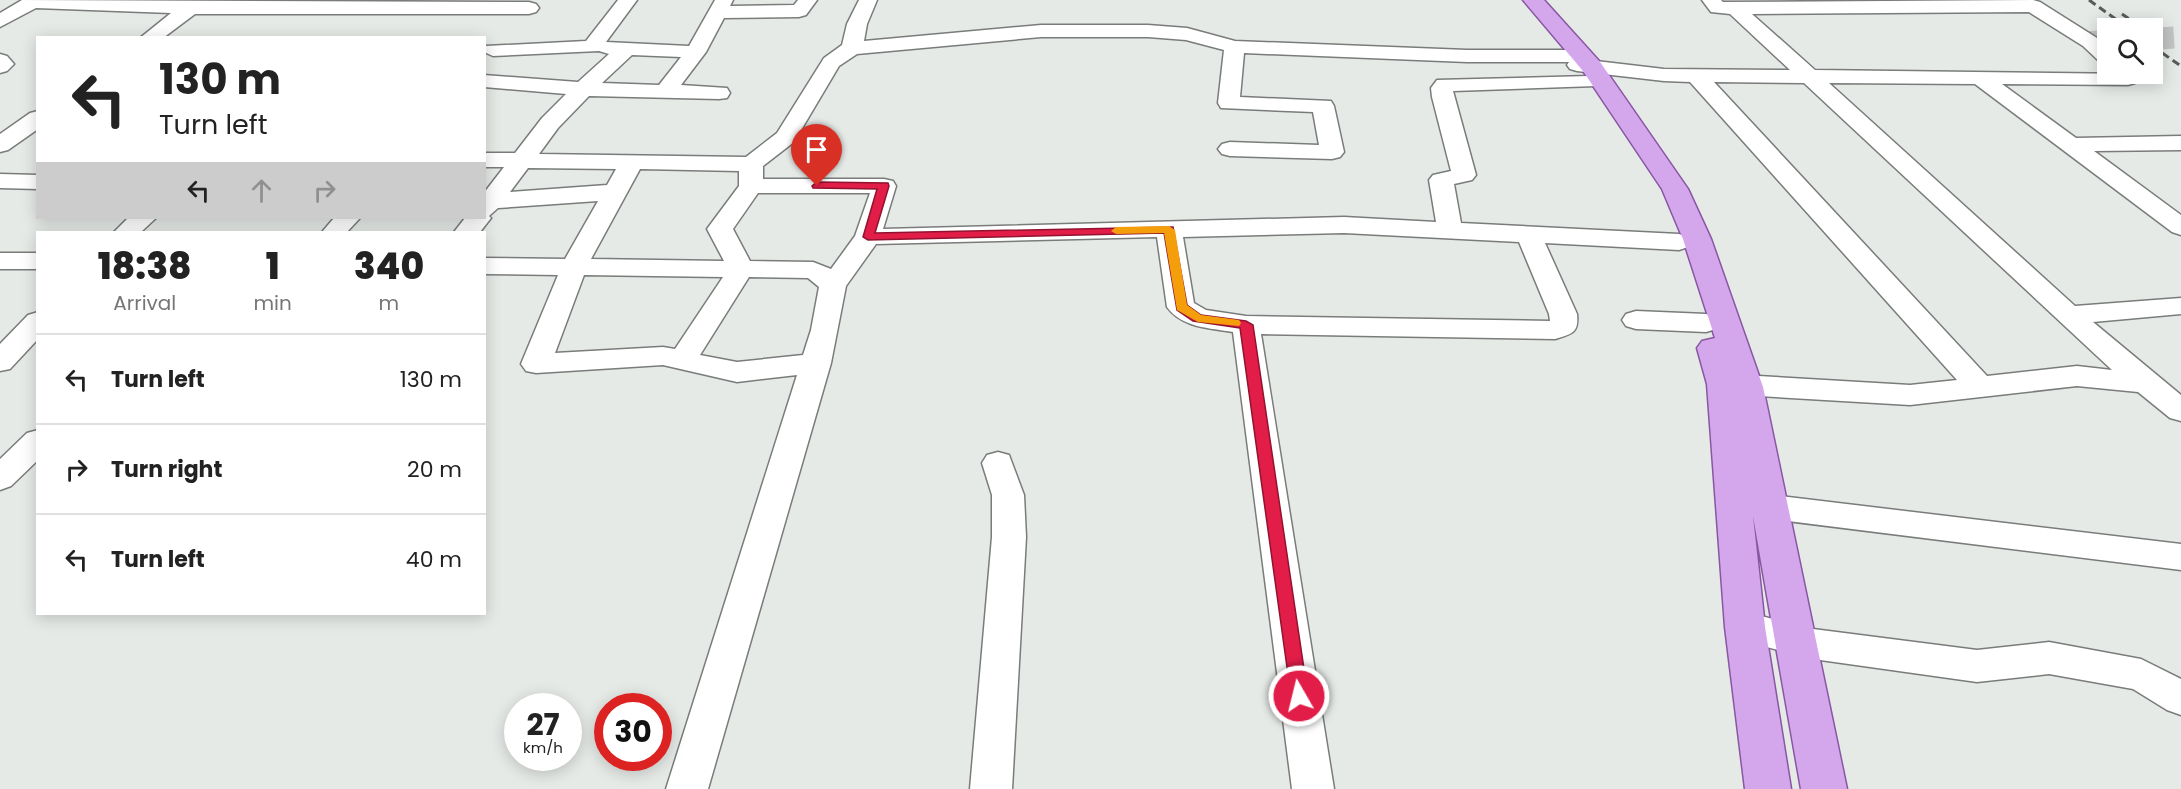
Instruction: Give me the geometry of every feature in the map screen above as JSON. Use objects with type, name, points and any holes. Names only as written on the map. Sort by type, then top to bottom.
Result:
[{"type":"main road","points":[[1522,0],[1582,68],[1662,202],[1679,242],[1706,323],[1735,385],[1745,627],[1768,789]]},
{"type":"main road","points":[[1533,0],[1675,189],[1696,239],[1771,507],[1804,641],[1824,789]]},
{"type":"street","points":[[592,47],[628,0]]},
{"type":"street","points":[[667,89],[696,52],[721,6],[799,10],[808,0]]},
{"type":"street","points":[[852,48],[857,24],[868,0]]},
{"type":"street","points":[[1711,0],[1718,8],[2014,3],[2033,6],[2097,49]]},
{"type":"street","points":[[0,21],[35,1],[197,4],[533,4]]},
{"type":"street","points":[[153,36],[197,4]]},
{"type":"street","points":[[487,57],[533,4]]},
{"type":"street","points":[[1736,8],[2112,355],[2181,411]]},
{"type":"street","points":[[741,269],[720,229],[751,175],[786,137],[831,62],[852,48],[1041,31],[1148,31],[1187,34],[1234,47],[1467,56],[1664,75],[2097,78]]},
{"type":"street","points":[[487,57],[592,47],[696,52]]},
{"type":"street","points":[[1230,149],[1332,152],[1323,106],[1229,103],[1234,47]]},
{"type":"street","points":[[486,208],[550,123],[627,49]]},
{"type":"street","points":[[0,60],[4,64],[0,67]]},
{"type":"street","points":[[1449,230],[1441,180],[1464,176],[1442,88],[1582,68]]},
{"type":"street","points":[[1696,75],[1980,387]]},
{"type":"street","points":[[1979,76],[2181,227]]},
{"type":"street","points":[[486,81],[583,89],[667,89],[720,93]]},
{"type":"street","points":[[0,145],[36,120]]},
{"type":"street","points":[[2071,145],[2181,143]]},
{"type":"street","points":[[486,160],[632,162],[884,186],[868,237],[833,286],[816,363],[687,789]]},
{"type":"street","points":[[632,162],[574,267],[536,364],[663,356],[737,372],[816,363]]},
{"type":"street","points":[[0,181],[36,182]]},
{"type":"street","points":[[486,209],[616,192]]},
{"type":"street","points":[[127,231],[142,219]]},
{"type":"street","points":[[335,231],[346,219]]},
{"type":"street","points":[[468,231],[477,219]]},
{"type":"street","points":[[868,237],[1344,225],[1679,242]]},
{"type":"street","points":[[1169,230],[1181,307],[1198,318],[1246,325],[1556,330],[1564,326],[1563,314],[1528,233]]},
{"type":"street","points":[[0,261],[36,261]]},
{"type":"street","points":[[486,266],[813,270],[824,276],[833,286]]},
{"type":"street","points":[[682,360],[741,269]]},
{"type":"street","points":[[2070,315],[2181,306]]},
{"type":"street","points":[[1636,320],[1706,323]]},
{"type":"street","points":[[0,362],[36,323]]},
{"type":"street","points":[[1246,325],[1313,789]]},
{"type":"street","points":[[1735,385],[1910,395],[2077,376],[2181,384]]},
{"type":"street","points":[[0,478],[36,443]]},
{"type":"street","points":[[991,789],[1009,537],[1008,495],[998,463]]},
{"type":"street","points":[[1771,507],[2181,557]]},
{"type":"street","points":[[1745,627],[1804,641],[1977,666],[2049,658],[2141,675],[2181,698]]},
{"type":"tunnel","points":[[2163,38],[2181,37]]},
{"type":"tunnel","points":[[2090,42],[2097,42]]},
{"type":"railway","points":[[2089,0],[2114,18]]},
{"type":"railway","points":[[2122,14],[2128,18]]},
{"type":"railway","points":[[2163,54],[2181,66]]},
{"type":"slow traffic","points":[[1116,231],[1169,230],[1181,307],[1198,318],[1235,323]]},
{"type":"route","points":[[817,186],[884,186],[868,237],[1169,230],[1181,307],[1198,318],[1246,325],[1299,696]]}]
